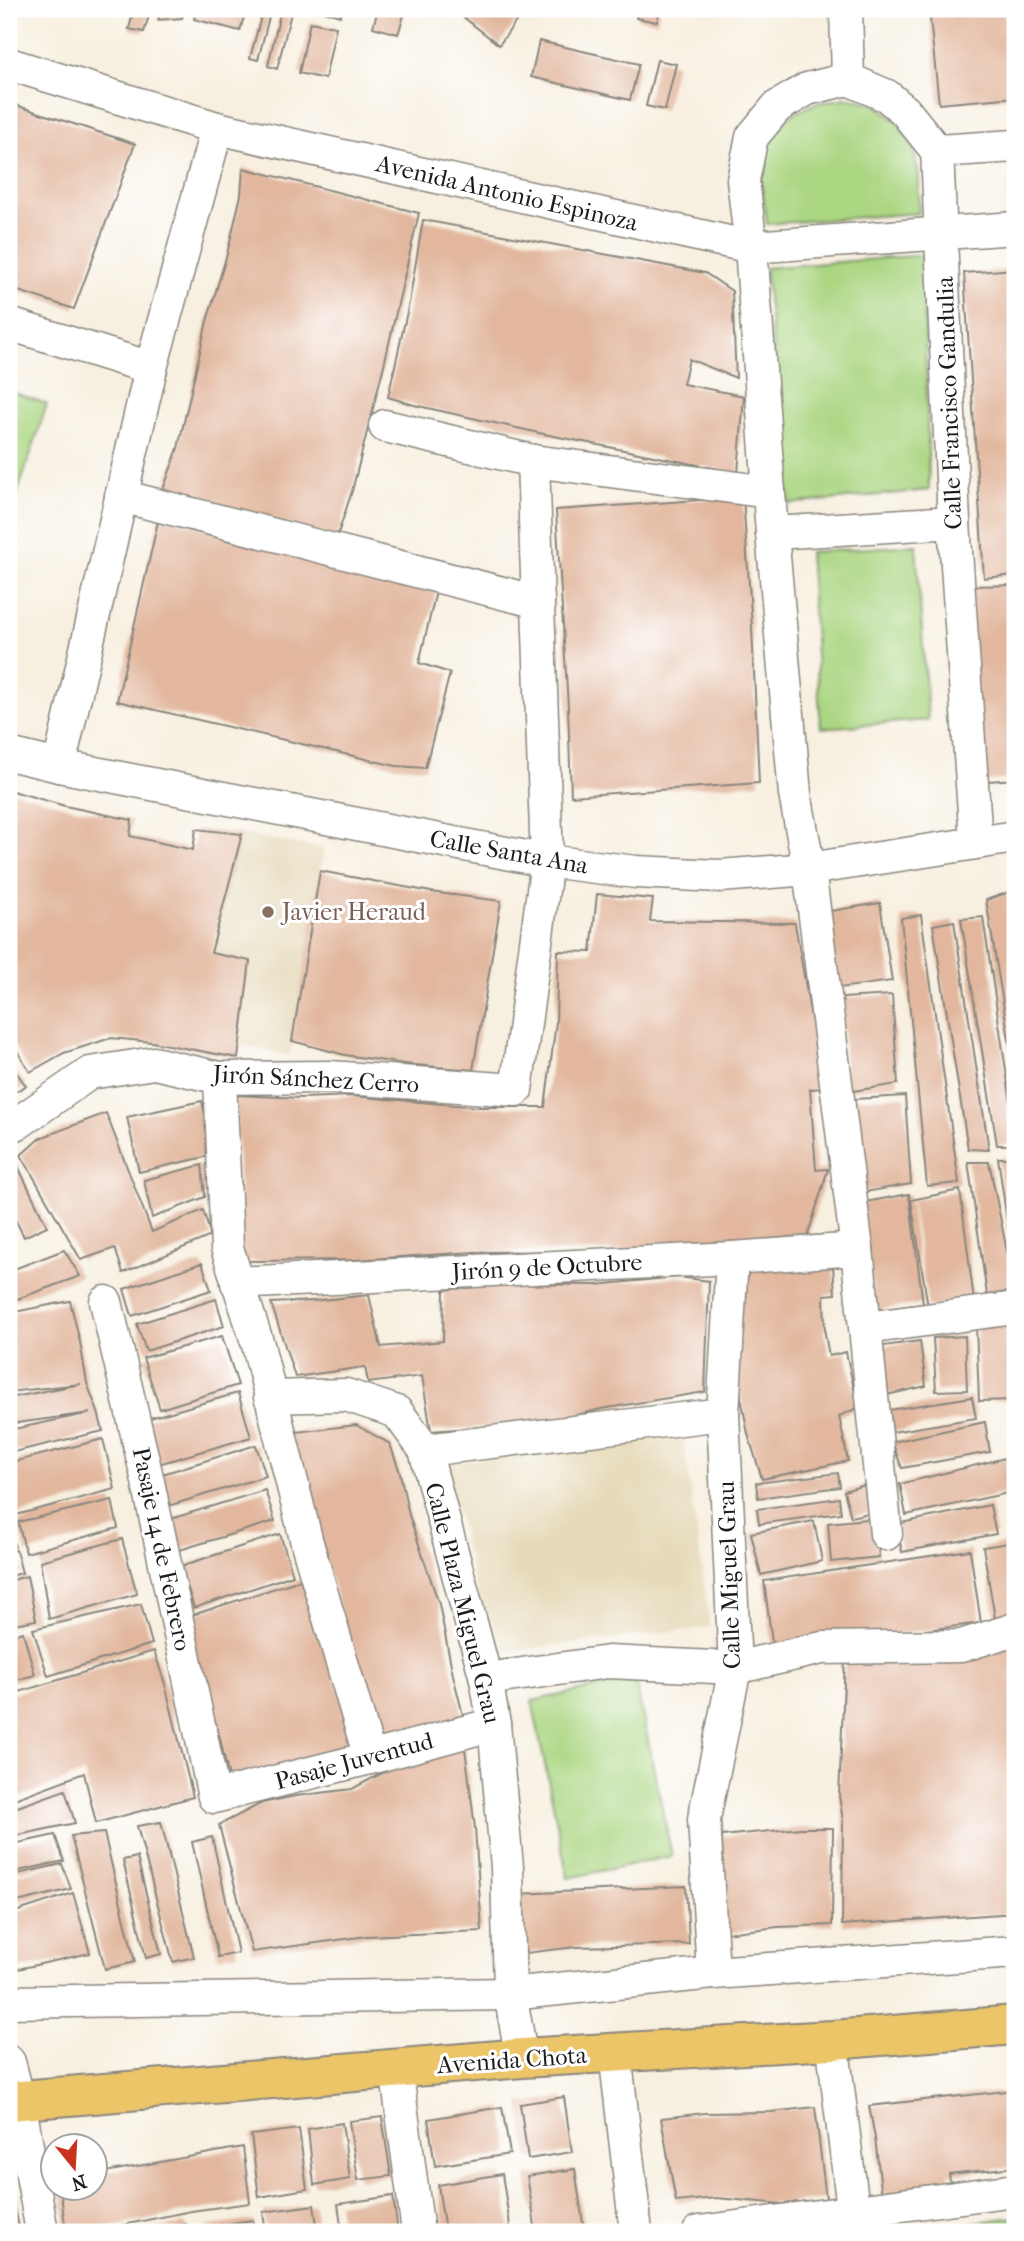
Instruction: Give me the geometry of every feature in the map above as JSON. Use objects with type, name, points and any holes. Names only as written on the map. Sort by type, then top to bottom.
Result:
[{"type":"highway","name":"Avenida Chota","points":[[14,2100],[522,2058],[832,2040],[1015,2025]]},
{"type":"street","points":[[846,9],[848,79]]},
{"type":"street","name":"Avenida Antonio Espinoza","points":[[9,64],[217,128],[751,247],[1015,228]]},
{"type":"street","points":[[886,1534],[857,1249],[808,869],[795,794],[751,247],[743,180],[752,137],[777,107],[807,89],[848,79],[887,96],[905,110],[937,150],[1015,146]]},
{"type":"street","points":[[59,766],[151,368],[217,128]]},
{"type":"street","name":"Calle Francisco Gandulia","points":[[937,150],[954,522],[976,842]]},
{"type":"street","points":[[9,324],[151,368]]},
{"type":"street","points":[[385,426],[533,461],[769,492]]},
{"type":"street","points":[[533,461],[547,861]]},
{"type":"street","points":[[121,496],[538,602]]},
{"type":"street","points":[[772,533],[954,522]]},
{"type":"street","name":"Calle Santa Ana","points":[[9,754],[547,861],[636,872],[720,876],[808,869],[1015,836]]},
{"type":"street","name":"Jirón Sánchez Cerro","points":[[9,1127],[90,1073],[154,1063],[220,1078],[330,1077],[516,1090],[547,861]]},
{"type":"street","points":[[220,1078],[228,1248],[258,1345],[307,1543],[370,1758]]},
{"type":"street","name":"Jirón 9 de Octubre","points":[[237,1283],[732,1258],[857,1249]]},
{"type":"street","name":"Calle Miguel Grau","points":[[713,1973],[704,1819],[735,1668],[723,1414],[732,1258]]},
{"type":"street","name":"Pasaje 14 de Febrero","points":[[106,1302],[148,1477],[214,1797]]},
{"type":"street","points":[[866,1328],[1015,1308]]},
{"type":"street","name":"Calle Plaza Miguel Grau","points":[[270,1397],[346,1395],[397,1412],[425,1450],[486,1679],[494,1724],[507,1867],[510,1994],[522,2058]]},
{"type":"street","points":[[425,1450],[723,1414]]},
{"type":"street","points":[[486,1679],[608,1662],[735,1668],[822,1648],[961,1646],[1015,1629]]},
{"type":"street","name":"Pasaje Juventud","points":[[214,1797],[494,1724]]},
{"type":"street","points":[[9,2002],[510,1994],[713,1973],[1015,1952]]},
{"type":"street","points":[[832,2040],[854,2223]]},
{"type":"street","points":[[615,2053],[636,2232]]},
{"type":"street","points":[[9,2062],[18,2146],[42,2232]]},
{"type":"street","points":[[396,2068],[418,2232]]},
{"type":"street","points":[[699,2232],[854,2223],[1015,2190]]},
{"type":"shaded area","name":"Javier Heraud","points":[[242,834],[324,849],[290,1056],[241,1045],[250,961],[211,953]]},
{"type":"shaded area","points":[[682,1430],[710,1627],[491,1653],[446,1464]]},
{"type":"green space","points":[[847,98],[875,104],[897,122],[913,147],[919,175],[919,213],[767,224],[760,172],[771,139],[788,117],[813,104]]},
{"type":"green space","points":[[923,255],[929,490],[789,504],[765,268]]},
{"type":"green space","points":[[9,391],[47,404],[9,519]]},
{"type":"green space","points":[[916,545],[928,720],[821,728],[809,552]]},
{"type":"green space","points":[[635,1679],[672,1856],[568,1878],[532,1701]]},
{"type":"green space","points":[[1015,2217],[1015,2232],[906,2232]]},
{"type":"building","points":[[134,9],[151,9],[144,32],[129,29]]},
{"type":"building","points":[[161,9],[185,9],[182,18],[158,20]]},
{"type":"building","points":[[196,9],[246,9],[240,31],[194,19]]},
{"type":"building","points":[[263,9],[271,9],[258,60],[250,58]]},
{"type":"building","points":[[281,9],[292,9],[277,69],[268,66]]},
{"type":"building","points":[[316,9],[342,9],[340,16]]},
{"type":"building","points":[[378,9],[406,9],[398,34],[373,27]]},
{"type":"building","points":[[453,9],[511,9],[520,16],[499,45]]},
{"type":"building","points":[[527,9],[543,9],[537,17]]},
{"type":"building","points":[[638,9],[660,9],[657,22],[636,18]]},
{"type":"building","points":[[929,9],[1015,9],[1015,97],[939,104]]},
{"type":"building","points":[[310,22],[336,27],[325,79],[299,73]]},
{"type":"building","points":[[539,41],[639,64],[630,100],[531,77]]},
{"type":"building","points":[[657,60],[676,64],[665,110],[646,106]]},
{"type":"building","points":[[9,103],[135,144],[74,309],[9,288]]},
{"type":"building","points":[[243,168],[419,213],[384,365],[352,491],[337,537],[163,490],[178,448],[207,321],[227,254],[241,195]]},
{"type":"building","points":[[423,220],[705,273],[732,291],[736,378],[689,359],[683,384],[744,396],[738,473],[539,433],[388,397],[409,303]]},
{"type":"building","points":[[1015,269],[1015,575],[984,578],[964,273]]},
{"type":"building","points":[[743,497],[759,783],[571,796],[556,510]]},
{"type":"building","points":[[159,517],[438,583],[419,663],[450,673],[425,768],[396,766],[117,701]]},
{"type":"building","points":[[1015,585],[1015,779],[975,782],[971,586]]},
{"type":"building","points":[[9,790],[65,806],[132,820],[130,836],[193,850],[196,829],[242,834],[211,953],[250,961],[238,1058],[152,1042],[111,1038],[64,1053],[30,1072],[9,1038]]},
{"type":"building","points":[[320,871],[431,892],[501,901],[473,1070],[345,1055],[292,1041]]},
{"type":"building","points":[[1015,890],[1015,1070],[1014,1070],[986,900]]},
{"type":"building","points":[[597,894],[653,899],[650,921],[795,923],[823,1088],[810,1089],[816,1170],[828,1169],[807,1238],[672,1251],[474,1252],[355,1260],[242,1261],[235,1095],[303,1098],[352,1096],[478,1107],[545,1107],[556,1022],[558,951],[591,952]]},
{"type":"building","points":[[880,903],[892,981],[839,988],[824,912]]},
{"type":"building","points":[[921,915],[959,1183],[927,1186],[901,918]]},
{"type":"building","points":[[983,917],[1015,1145],[997,1145],[961,919]]},
{"type":"building","points":[[954,921],[989,1150],[968,1149],[933,925]]},
{"type":"building","points":[[892,995],[898,1084],[846,1092],[842,998]]},
{"type":"building","points":[[9,1062],[26,1086],[9,1095]]},
{"type":"building","points":[[905,1096],[911,1184],[859,1193],[855,1099]]},
{"type":"building","points":[[202,1101],[214,1155],[139,1172],[127,1117]]},
{"type":"building","points":[[106,1113],[152,1232],[203,1210],[211,1236],[123,1273],[115,1248],[81,1260],[21,1155],[40,1138]]},
{"type":"building","points":[[11,1152],[47,1226],[24,1237],[9,1207]]},
{"type":"building","points":[[998,1158],[1015,1158],[1015,1269],[1014,1269]]},
{"type":"building","points":[[968,1162],[989,1162],[1015,1291],[987,1295]]},
{"type":"building","points":[[202,1165],[205,1197],[152,1218],[144,1180]]},
{"type":"building","points":[[960,1190],[974,1301],[928,1307],[911,1200]]},
{"type":"building","points":[[909,1194],[923,1304],[876,1310],[860,1203]]},
{"type":"building","points":[[64,1250],[80,1276],[9,1302],[9,1271]]},
{"type":"building","points":[[202,1263],[211,1290],[132,1316],[124,1289]]},
{"type":"building","points":[[833,1265],[835,1294],[824,1295],[825,1334],[829,1356],[846,1352],[858,1408],[839,1416],[848,1461],[762,1479],[748,1434],[737,1377],[735,1271]]},
{"type":"building","points":[[678,1277],[709,1281],[705,1392],[601,1409],[548,1422],[431,1431],[422,1376],[368,1383],[365,1367],[295,1377],[271,1303],[369,1295],[381,1347],[443,1341],[444,1290],[504,1284],[595,1285]]},
{"type":"building","points":[[216,1299],[224,1326],[146,1351],[137,1324]]},
{"type":"building","points":[[70,1301],[87,1383],[103,1431],[9,1453],[9,1430],[90,1413],[9,1424],[9,1398],[81,1384],[9,1392],[9,1313]]},
{"type":"building","points":[[1015,1324],[1015,1400],[979,1401],[976,1325]]},
{"type":"building","points":[[222,1336],[238,1385],[160,1409],[143,1358]]},
{"type":"building","points":[[965,1336],[967,1390],[936,1391],[933,1338]]},
{"type":"building","points":[[920,1341],[926,1386],[878,1397],[876,1347]]},
{"type":"building","points":[[238,1393],[251,1437],[155,1465],[143,1420]]},
{"type":"building","points":[[972,1397],[976,1418],[892,1432],[889,1410]]},
{"type":"building","points":[[985,1422],[990,1452],[902,1468],[892,1442]]},
{"type":"building","points":[[356,1425],[390,1444],[400,1473],[409,1515],[439,1604],[464,1719],[380,1742],[287,1433]]},
{"type":"building","points":[[103,1439],[115,1489],[12,1516],[9,1463]]},
{"type":"building","points":[[256,1445],[266,1476],[165,1507],[156,1476]]},
{"type":"building","points":[[1005,1458],[1013,1492],[906,1515],[900,1484]]},
{"type":"building","points":[[838,1473],[840,1487],[758,1498],[756,1483]]},
{"type":"building","points":[[868,1484],[873,1512],[851,1517],[844,1491]]},
{"type":"building","points":[[265,1490],[275,1521],[173,1552],[164,1521]]},
{"type":"building","points":[[839,1498],[841,1513],[759,1524],[757,1509]]},
{"type":"building","points":[[112,1500],[118,1528],[26,1553],[18,1522]]},
{"type":"building","points":[[990,1505],[996,1534],[902,1552],[896,1524]]},
{"type":"building","points":[[876,1518],[879,1557],[831,1562],[828,1523]]},
{"type":"building","points":[[814,1521],[822,1561],[761,1575],[751,1533]]},
{"type":"building","points":[[9,1527],[15,1547],[9,1549]]},
{"type":"building","points":[[280,1534],[293,1575],[194,1608],[181,1566]]},
{"type":"building","points":[[122,1539],[137,1594],[49,1619],[40,1561]]},
{"type":"building","points":[[1015,1542],[1015,1621],[996,1624],[983,1547]]},
{"type":"building","points":[[16,1550],[22,1573],[9,1576],[9,1551]]},
{"type":"building","points":[[970,1550],[981,1623],[773,1650],[764,1581]]},
{"type":"building","points":[[27,1576],[36,1620],[9,1625],[9,1581]]},
{"type":"building","points":[[300,1580],[359,1745],[230,1782],[186,1617]]},
{"type":"building","points":[[141,1604],[152,1644],[48,1676],[33,1629]]},
{"type":"building","points":[[23,1632],[35,1675],[9,1682],[9,1636]]},
{"type":"building","points":[[1015,1645],[1015,1913],[842,1925],[843,1821],[839,1796],[845,1659]]},
{"type":"building","points":[[154,1651],[165,1684],[193,1797],[96,1823],[84,1773],[9,1801],[9,1695]]},
{"type":"building","points":[[465,1748],[475,1828],[482,1931],[367,1936],[252,1952],[219,1825],[262,1803],[352,1789],[388,1770]]},
{"type":"building","points":[[65,1790],[75,1823],[9,1837],[9,1810]]},
{"type":"building","points":[[161,1822],[194,1957],[173,1962],[137,1826]]},
{"type":"building","points":[[801,1828],[833,1828],[832,1925],[725,1933],[722,1836]]},
{"type":"building","points":[[104,1833],[135,1962],[105,1969],[71,1836]]},
{"type":"building","points":[[55,1835],[64,1861],[9,1873],[9,1845]]},
{"type":"building","points":[[212,1837],[238,1953],[218,1957],[192,1842]]},
{"type":"building","points":[[137,1857],[161,1954],[146,1958],[123,1860]]},
{"type":"building","points":[[62,1864],[71,1889],[9,1904],[9,1876]]},
{"type":"building","points":[[686,1886],[689,1944],[576,1947],[526,1953],[518,1894]]},
{"type":"building","points":[[73,1893],[90,1953],[9,1971],[9,1914]]},
{"type":"building","points":[[1015,2090],[1015,2167],[949,2174],[951,2188],[882,2197],[869,2106]]},
{"type":"building","points":[[564,2097],[572,2152],[528,2159],[520,2104]]},
{"type":"building","points":[[502,2107],[510,2154],[435,2166],[428,2119]]},
{"type":"building","points":[[815,2107],[826,2199],[783,2204],[716,2198],[676,2202],[661,2118]]},
{"type":"building","points":[[382,2117],[391,2176],[358,2180],[349,2121]]},
{"type":"building","points":[[342,2123],[350,2179],[314,2185],[308,2129]]},
{"type":"building","points":[[299,2129],[307,2189],[259,2197],[251,2135]]},
{"type":"building","points":[[243,2147],[250,2203],[191,2211],[89,2232],[66,2232],[62,2202],[108,2202],[108,2171]]},
{"type":"building","points":[[575,2169],[584,2230],[536,2232],[527,2176]]},
{"type":"building","points":[[502,2174],[511,2232],[445,2232],[438,2185]]},
{"type":"building","points":[[10,2184],[20,2232],[9,2232]]},
{"type":"building","points":[[393,2196],[398,2232],[342,2232],[338,2204]]},
{"type":"building","points":[[314,2205],[318,2232],[266,2232],[263,2212]]},
{"type":"building","points":[[253,2220],[255,2232],[205,2232],[205,2227]]},
{"type":"building","points":[[186,2224],[187,2232],[138,2232],[138,2231]]},
{"type":"place","name":"Javier Heraud","points":[[268,912]]}]
